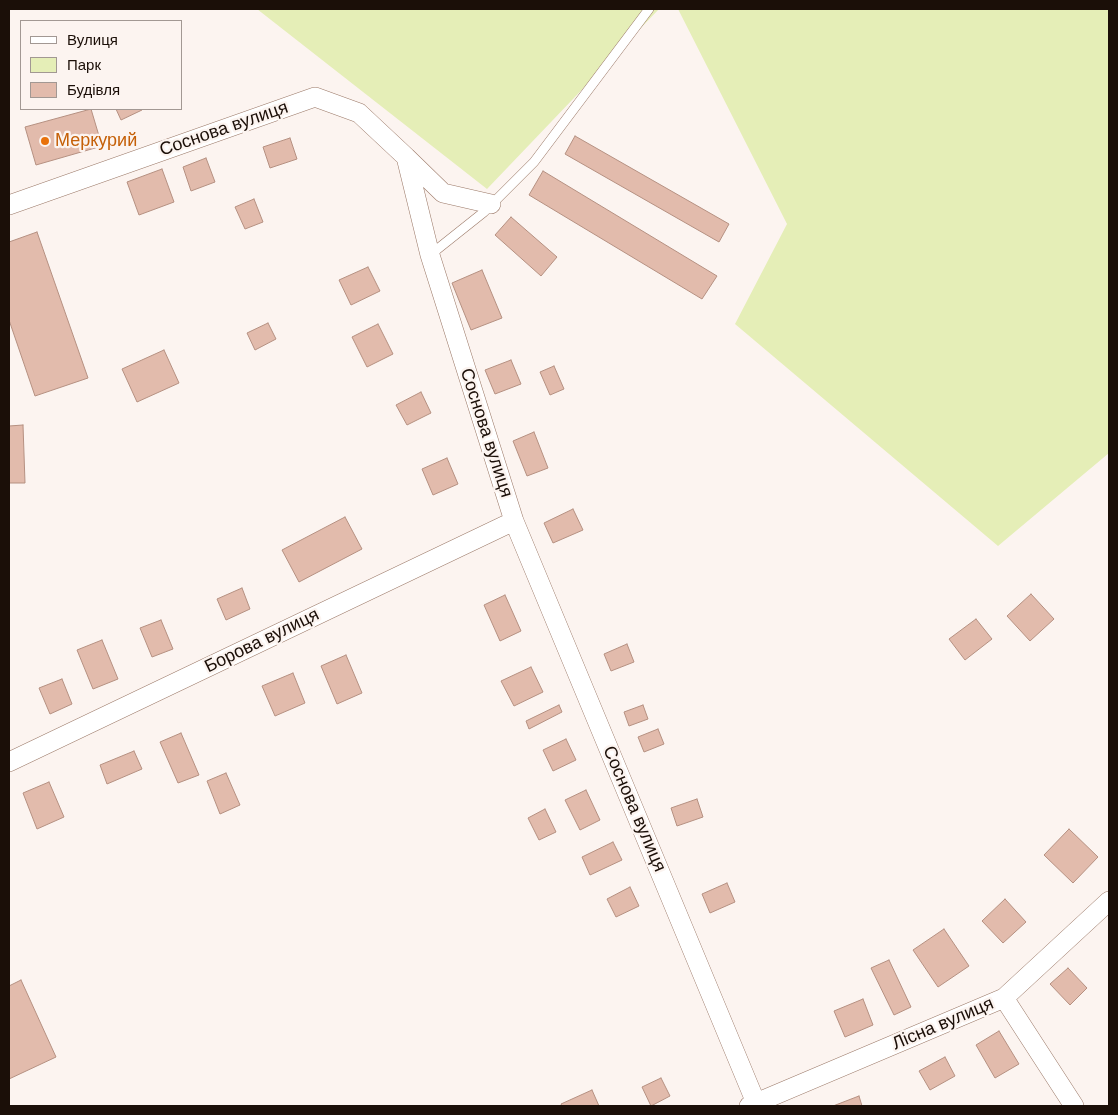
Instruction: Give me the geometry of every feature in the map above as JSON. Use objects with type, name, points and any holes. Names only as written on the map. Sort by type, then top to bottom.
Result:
[{"type":"street","name":"Соснова вулиця","points":[[9,205],[315,97],[359,112],[406,157],[430,256],[514,520],[753,1105]]},
{"type":"street","points":[[406,157],[442,193],[492,204]]},
{"type":"street","name":"Борова вулиця","points":[[9,762],[514,520]]},
{"type":"street","name":"Лісна вулиця","points":[[753,1105],[1004,998],[1109,900]]},
{"type":"street","points":[[1004,998],[1074,1106]]},
{"type":"lane","points":[[430,256],[484,212],[534,162],[649,9]]},
{"type":"green space","points":[[257,9],[659,9],[487,189]]},
{"type":"green space","points":[[678,9],[1109,9],[1109,453],[998,546],[735,324],[787,224]]},
{"type":"building","points":[[91,110],[102,146],[36,165],[25,127]]},
{"type":"building","points":[[116,110],[142,110],[121,120]]},
{"type":"building","points":[[575,136],[729,224],[719,242],[565,154]]},
{"type":"building","points":[[290,138],[297,159],[270,168],[263,147]]},
{"type":"building","points":[[206,158],[215,182],[191,191],[183,167]]},
{"type":"building","points":[[162,169],[174,202],[139,215],[127,182]]},
{"type":"building","points":[[543,171],[717,276],[702,299],[529,195]]},
{"type":"building","points":[[254,199],[263,222],[245,229],[235,207]]},
{"type":"building","points":[[511,217],[557,257],[541,276],[495,235]]},
{"type":"building","points":[[37,232],[88,378],[35,396],[9,320],[9,242]]},
{"type":"building","points":[[368,267],[380,291],[351,305],[339,280]]},
{"type":"building","points":[[482,270],[502,318],[471,330],[452,283]]},
{"type":"building","points":[[268,323],[276,339],[255,350],[247,333]]},
{"type":"building","points":[[378,324],[393,354],[367,367],[352,337]]},
{"type":"building","points":[[164,350],[179,383],[137,402],[122,369]]},
{"type":"building","points":[[511,360],[521,384],[495,394],[485,370]]},
{"type":"building","points":[[554,366],[564,389],[550,395],[540,372]]},
{"type":"building","points":[[421,392],[431,413],[407,425],[396,405]]},
{"type":"building","points":[[23,425],[25,483],[9,483],[9,426]]},
{"type":"building","points":[[534,432],[548,468],[527,476],[513,441]]},
{"type":"building","points":[[447,458],[458,484],[433,495],[422,469]]},
{"type":"building","points":[[573,509],[583,530],[553,543],[544,523]]},
{"type":"building","points":[[345,517],[362,549],[299,582],[282,550]]},
{"type":"building","points":[[242,588],[250,609],[226,620],[217,599]]},
{"type":"building","points":[[1031,594],[1054,619],[1030,641],[1007,616]]},
{"type":"building","points":[[505,595],[521,631],[500,641],[484,605]]},
{"type":"building","points":[[976,619],[992,639],[965,660],[949,639]]},
{"type":"building","points":[[161,620],[173,649],[152,657],[140,628]]},
{"type":"building","points":[[102,640],[118,679],[93,689],[77,650]]},
{"type":"building","points":[[627,644],[634,662],[611,671],[604,654]]},
{"type":"building","points":[[346,655],[362,693],[337,704],[321,666]]},
{"type":"building","points":[[531,667],[543,692],[514,706],[501,681]]},
{"type":"building","points":[[293,673],[305,703],[275,716],[262,686]]},
{"type":"building","points":[[62,679],[72,704],[50,714],[39,688]]},
{"type":"building","points":[[559,705],[562,712],[529,729],[526,721]]},
{"type":"building","points":[[643,705],[648,719],[629,726],[624,712]]},
{"type":"building","points":[[658,729],[664,744],[644,752],[638,737]]},
{"type":"building","points":[[181,733],[199,775],[178,783],[160,742]]},
{"type":"building","points":[[566,739],[576,760],[553,771],[543,750]]},
{"type":"building","points":[[134,751],[142,769],[107,784],[100,765]]},
{"type":"building","points":[[226,773],[240,805],[220,814],[207,781]]},
{"type":"building","points":[[49,782],[64,817],[37,829],[23,793]]},
{"type":"building","points":[[586,790],[600,820],[580,830],[565,800]]},
{"type":"building","points":[[697,799],[703,817],[677,826],[671,808]]},
{"type":"building","points":[[545,809],[556,832],[539,840],[528,818]]},
{"type":"building","points":[[1069,829],[1098,857],[1073,883],[1044,855]]},
{"type":"building","points":[[613,842],[622,860],[590,875],[582,857]]},
{"type":"building","points":[[727,883],[735,902],[710,913],[702,894]]},
{"type":"building","points":[[630,887],[639,906],[616,917],[607,899]]},
{"type":"building","points":[[1005,899],[1026,922],[1003,943],[982,921]]},
{"type":"building","points":[[944,929],[969,966],[938,987],[913,950]]},
{"type":"building","points":[[889,960],[911,1007],[894,1015],[871,968]]},
{"type":"building","points":[[1068,968],[1087,988],[1070,1005],[1050,984]]},
{"type":"building","points":[[21,980],[56,1057],[9,1079],[9,986]]},
{"type":"building","points":[[863,999],[873,1025],[845,1037],[834,1011]]},
{"type":"building","points":[[999,1031],[1019,1064],[995,1078],[976,1045]]},
{"type":"building","points":[[945,1057],[955,1076],[930,1090],[919,1071]]},
{"type":"building","points":[[661,1078],[670,1096],[651,1106],[642,1087]]},
{"type":"building","points":[[592,1090],[599,1106],[562,1106],[561,1104]]},
{"type":"building","points":[[859,1096],[862,1106],[833,1106]]},
{"type":"place","name":"Меркурий","points":[[45,141]]}]
